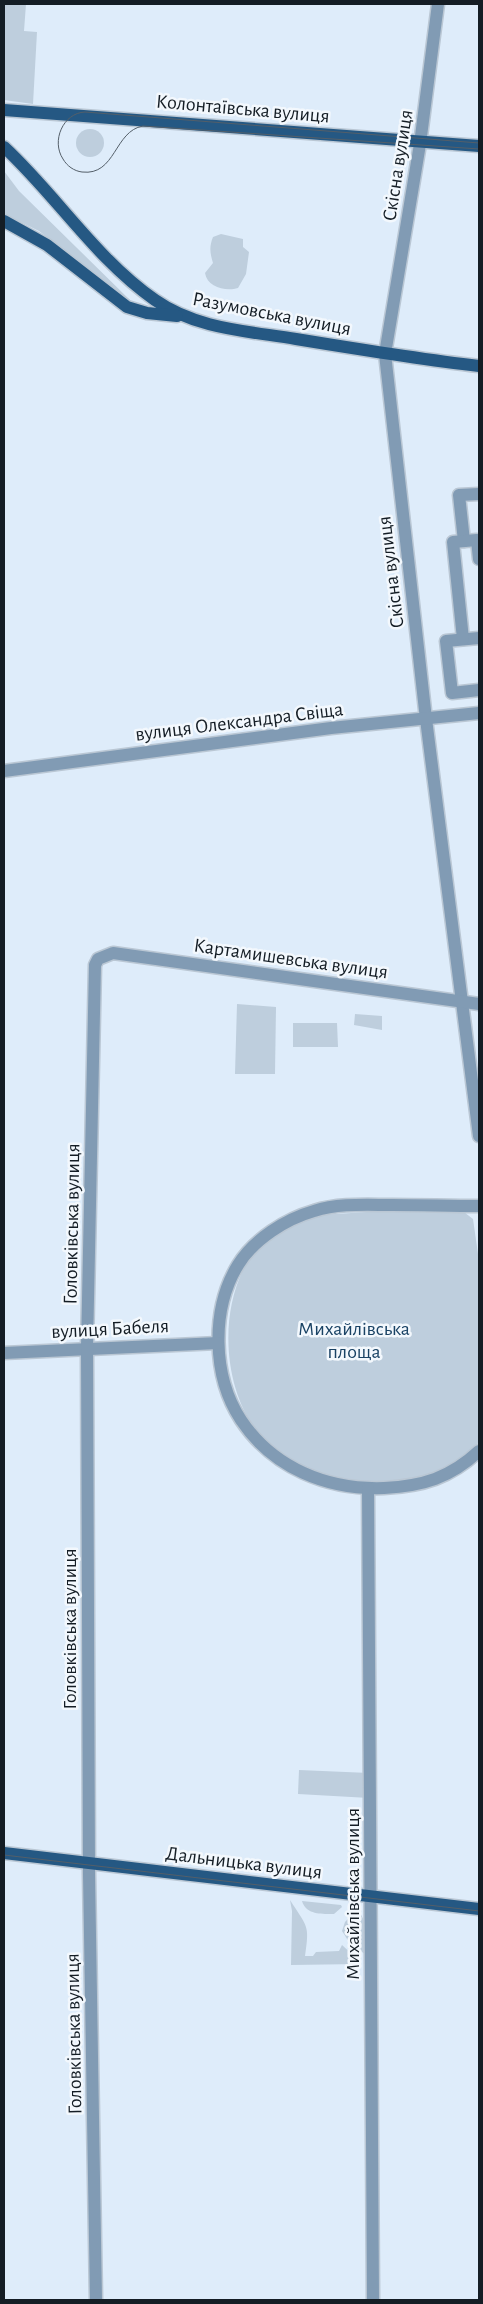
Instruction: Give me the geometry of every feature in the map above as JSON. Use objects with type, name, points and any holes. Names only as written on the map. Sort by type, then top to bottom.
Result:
[{"type":"main road","name":"Колонтаївська вулиця","points":[[4,110],[132,118],[479,146]]},
{"type":"main road","name":"Разумовська вулиця","points":[[4,147],[128,278],[155,300],[184,317],[222,327],[385,354],[479,366]]},
{"type":"main road","points":[[4,221],[47,245],[127,307],[147,313],[184,317]]},
{"type":"main road","name":"Дальницька вулиця","points":[[4,1853],[479,1909]]},
{"type":"street","name":"Cкісна вулиця","points":[[438,4],[420,141],[385,354],[426,719],[479,1136]]},
{"type":"street","points":[[464,541],[460,495],[479,494]]},
{"type":"street","points":[[463,640],[453,542],[477,540],[479,559]]},
{"type":"street","points":[[479,638],[446,641],[452,693],[479,690]]},
{"type":"street","name":"вулиця Олександра Свіща","points":[[4,771],[331,728],[479,714]]},
{"type":"street","name":"Картамишевська вулиця","points":[[98,959],[113,953],[170,959],[479,1004]]},
{"type":"street","name":"Головківська вулиця","points":[[96,2300],[89,1863],[87,1347],[94,972],[98,959]]},
{"type":"street","points":[[479,1206],[349,1204],[314,1210],[285,1222],[258,1242],[238,1264],[227,1289],[218,1343],[224,1383],[240,1419],[276,1457],[302,1474],[326,1483],[368,1488],[404,1487],[447,1476],[479,1451]]},
{"type":"street","name":"вулиця Бабеля","points":[[4,1353],[87,1347],[218,1343]]},
{"type":"street","name":"Михайлівська вулиця","points":[[368,1488],[373,2300]]},
{"type":"green space","points":[[4,4],[26,4],[24,31],[37,32],[33,104],[4,100]]},
{"type":"green space","points":[[90,129],[100,133],[104,143],[100,153],[90,157],[80,153],[76,143],[80,133]]},
{"type":"green space","points":[[4,171],[19,191],[134,304],[39,231],[4,214]]},
{"type":"green space","points":[[221,234],[243,239],[243,247],[249,252],[246,274],[238,288],[223,289],[213,285],[206,278],[205,273],[213,263],[210,250],[213,237]]},
{"type":"green space","points":[[237,1004],[276,1007],[275,1074],[235,1074]]},
{"type":"green space","points":[[355,1014],[382,1016],[382,1030],[354,1025]]},
{"type":"green space","points":[[293,1023],[337,1023],[338,1047],[293,1047]]},
{"type":"green space","name":"Михайлівська площа","points":[[460,1209],[473,1219],[479,1261],[479,1442],[457,1462],[411,1480],[385,1484],[359,1483],[329,1476],[306,1468],[285,1456],[257,1431],[244,1410],[235,1385],[230,1358],[228,1331],[232,1304],[240,1278],[252,1255],[273,1233],[306,1216],[382,1211]]},
{"type":"green space","points":[[299,1770],[369,1773],[369,1798],[298,1794]]},
{"type":"green space","points":[[290,1900],[306,1926],[305,1956],[313,1956],[316,1952],[339,1951],[342,1945],[357,1959],[359,1964],[291,1965],[292,1911]]},
{"type":"green space","points":[[302,1901],[341,1905],[342,1907],[334,1914],[320,1914],[307,1909]]},
{"type":"green space","points":[[358,1908],[365,1923],[366,1955],[349,1942],[342,1931],[345,1922]]},
{"type":"tram line","points":[[479,143],[85,112],[71,117],[65,123],[61,129],[58,144],[63,159],[67,164],[82,172],[93,171],[102,167],[109,161],[126,136],[133,130],[143,126],[479,149]]},
{"type":"tram line","points":[[4,1855],[479,1911]]}]
